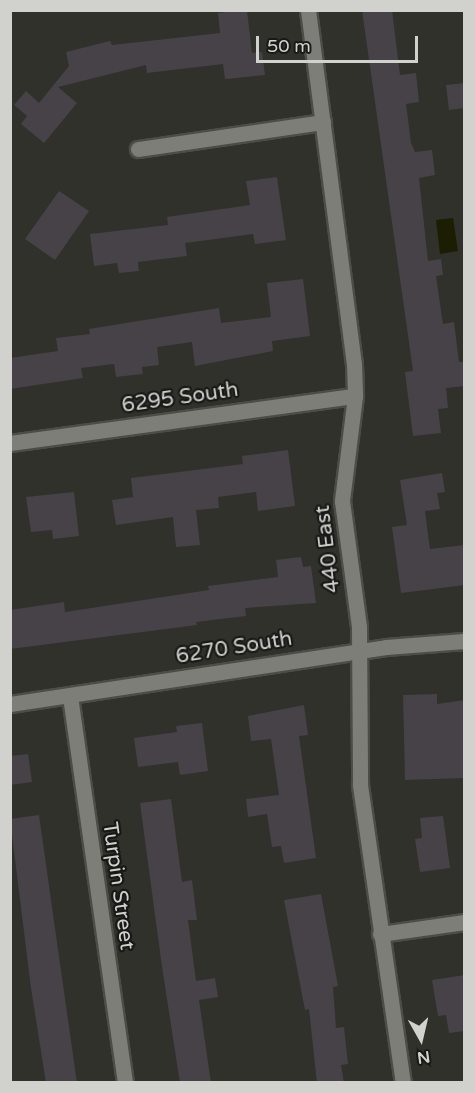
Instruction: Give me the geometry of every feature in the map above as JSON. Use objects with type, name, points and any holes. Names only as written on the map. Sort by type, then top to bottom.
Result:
[{"type":"street","name":"440 East","points":[[308,10],[350,323],[355,396],[342,501],[360,651],[358,757],[380,934],[402,1083]]},
{"type":"street","points":[[138,149],[323,122]]},
{"type":"street","name":"6295 South","points":[[10,443],[355,396]]},
{"type":"street","name":"6270 South","points":[[10,704],[360,651],[434,641],[465,641]]},
{"type":"street","name":"Turpin Street","points":[[70,696],[125,1083]]},
{"type":"street","points":[[380,934],[465,921]]},
{"type":"shaded area","points":[[453,218],[458,251],[440,254],[436,220]]},
{"type":"building","points":[[247,10],[252,53],[262,52],[265,75],[225,79],[223,64],[147,73],[146,65],[58,87],[77,103],[44,143],[21,124],[27,116],[14,105],[26,91],[39,103],[69,66],[66,52],[110,41],[112,45],[220,33],[218,13]]},
{"type":"building","points":[[362,10],[392,10],[400,75],[416,73],[419,102],[406,104],[411,143],[415,152],[432,150],[435,175],[419,178],[428,261],[441,259],[443,275],[436,276],[443,324],[454,322],[459,362],[465,362],[465,386],[446,388],[448,408],[438,409],[441,433],[413,436],[405,372],[413,371]]},
{"type":"building","points":[[465,83],[465,108],[449,110],[446,85]]},
{"type":"building","points":[[277,177],[286,240],[255,244],[253,234],[185,243],[187,256],[138,262],[139,271],[119,273],[117,263],[94,266],[90,234],[168,225],[167,217],[250,205],[246,181]]},
{"type":"building","points":[[59,191],[89,211],[55,260],[25,239]]},
{"type":"building","points":[[303,279],[310,336],[272,341],[273,351],[195,366],[192,342],[157,347],[159,365],[142,367],[143,374],[116,377],[114,364],[81,368],[83,378],[10,389],[10,358],[58,351],[56,338],[90,334],[89,329],[219,308],[221,323],[271,317],[267,283]]},
{"type":"building","points":[[288,450],[295,506],[258,511],[256,492],[218,497],[219,508],[196,510],[200,545],[176,547],[173,517],[116,525],[112,500],[133,497],[131,478],[243,464],[242,456]]},
{"type":"building","points":[[442,473],[445,492],[437,493],[440,509],[425,511],[430,549],[465,545],[465,585],[401,593],[392,527],[407,525],[400,480]]},
{"type":"building","points":[[74,492],[79,536],[53,539],[52,530],[31,532],[26,497]]},
{"type":"building","points":[[301,557],[303,567],[311,566],[316,603],[245,608],[246,616],[196,622],[197,625],[10,649],[10,610],[64,602],[65,612],[209,590],[208,586],[278,577],[276,560]]},
{"type":"building","points":[[437,694],[437,704],[465,700],[465,778],[405,780],[403,695]]},
{"type":"building","points":[[304,705],[308,735],[299,736],[316,858],[284,863],[281,846],[272,847],[267,814],[248,817],[246,799],[279,795],[271,739],[251,741],[248,716]]},
{"type":"building","points":[[202,723],[208,771],[180,775],[178,762],[138,767],[134,738],[177,732],[176,726]]},
{"type":"building","points":[[28,754],[32,782],[10,785],[10,756]]},
{"type":"building","points":[[171,799],[182,882],[192,880],[197,920],[188,920],[196,981],[215,978],[218,997],[199,1000],[211,1083],[180,1083],[162,967],[140,803]]},
{"type":"building","points":[[39,815],[77,1083],[46,1083],[31,988],[10,819]]},
{"type":"building","points":[[443,816],[450,868],[420,872],[415,839],[422,838],[420,818]]},
{"type":"building","points":[[321,894],[338,986],[333,987],[336,1028],[344,1027],[348,1064],[341,1065],[344,1083],[317,1083],[309,1009],[305,1010],[284,900]]},
{"type":"building","points":[[465,975],[465,1031],[449,1033],[446,1015],[438,1016],[432,980]]}]
